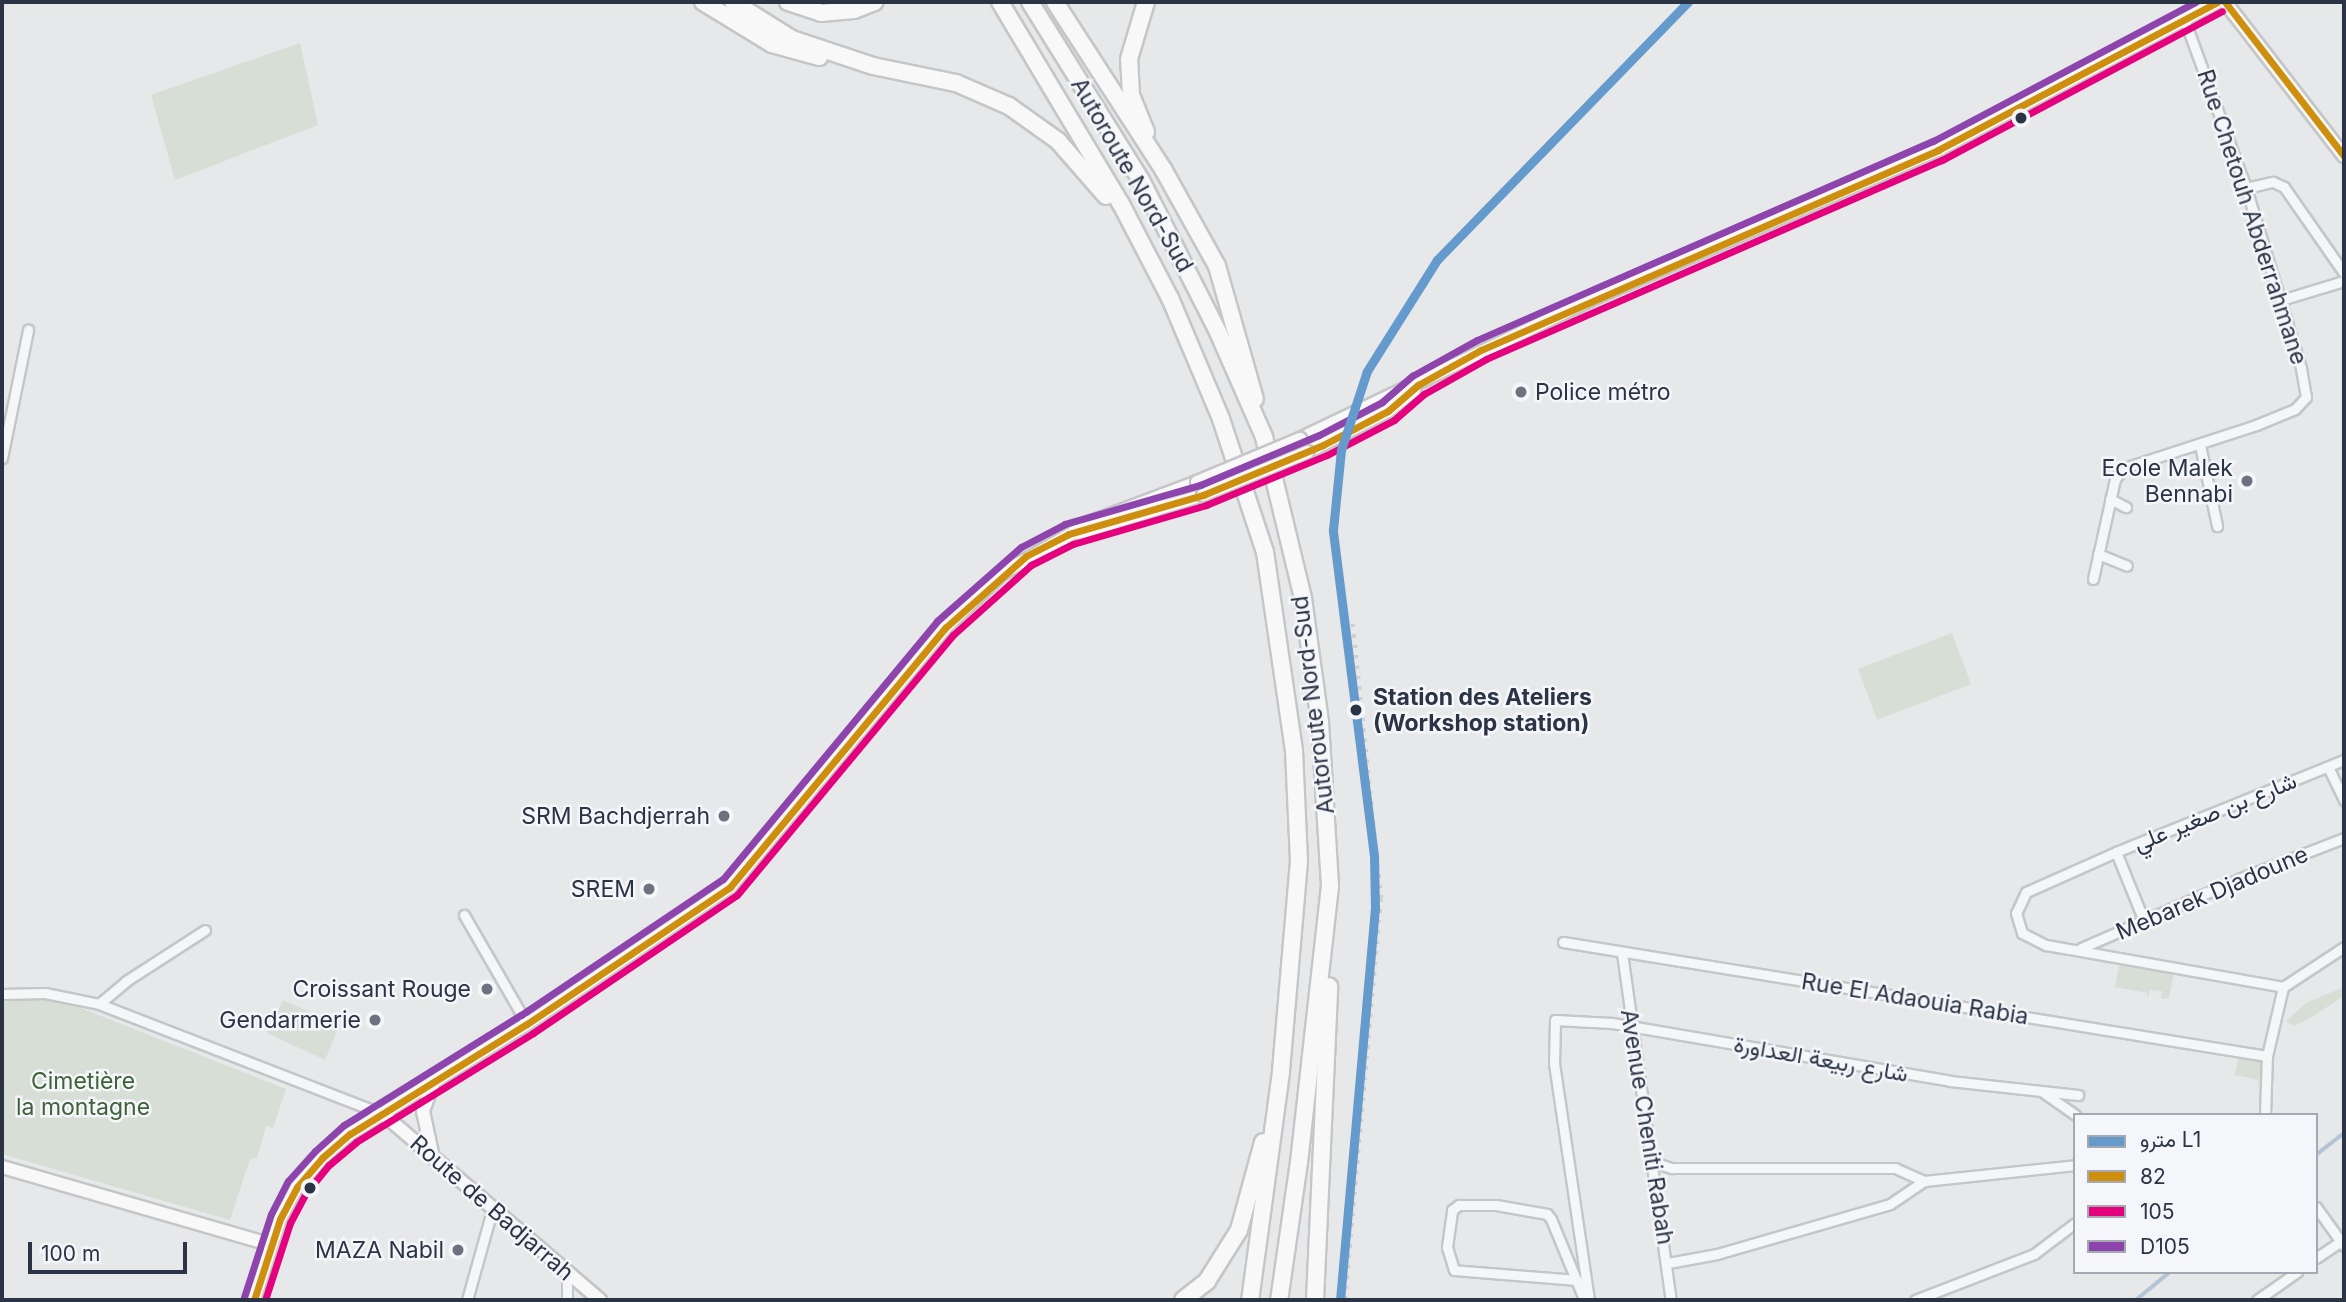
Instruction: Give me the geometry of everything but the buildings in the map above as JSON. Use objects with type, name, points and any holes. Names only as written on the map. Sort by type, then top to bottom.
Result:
[{"type":"highway","points":[[703,2],[746,31],[783,48],[956,83],[1030,118],[1094,180],[1147,253]]},
{"type":"highway","points":[[733,2],[775,31],[873,66]]},
{"type":"highway","points":[[788,2],[821,13],[854,10],[875,2]]},
{"type":"highway","name":"Autoroute Nord-Sud","points":[[1000,2],[1147,253],[1221,419],[1265,552],[1274,600],[1298,804],[1295,936],[1281,1072],[1250,1300]]},
{"type":"highway","name":"Autoroute Nord-Sud","points":[[1030,2],[1141,180],[1201,297],[1264,438],[1303,598],[1314,668],[1330,886],[1299,1162],[1279,1300]]},
{"type":"highway","points":[[1055,2],[1163,169],[1217,266],[1231,304],[1264,438]]},
{"type":"highway","points":[[1146,2],[1131,38],[1130,87],[1163,169]]},
{"type":"highway","points":[[1315,1300],[1330,886]]},
{"type":"highway","points":[[1183,1300],[1207,1281],[1239,1230],[1281,1072]]},
{"type":"main road","points":[[254,1300],[269,1244],[297,1187],[322,1158],[383,1114],[527,1024],[730,887],[954,619],[1001,573],[1069,534],[1300,439],[1418,385],[1586,302],[1938,150],[2217,2]]},
{"type":"main road","points":[[2225,2],[2344,156]]},
{"type":"main road","points":[[1069,534],[1203,495],[1308,452],[1388,411],[1418,385]]},
{"type":"main road","points":[[432,1154],[423,1111],[434,1083]]},
{"type":"main road","name":"Route de Badjarrah","points":[[383,1114],[600,1300]]},
{"type":"main road","points":[[2,1167],[269,1244]]},
{"type":"street","name":"Rue Chetouh Abderrahmane","points":[[2093,579],[2110,499],[2124,468],[2200,445],[2304,402],[2305,382],[2246,188],[2184,19]]},
{"type":"street","points":[[2246,188],[2273,182],[2284,187],[2344,273]]},
{"type":"street","points":[[2281,300],[2344,281]]},
{"type":"street","points":[[2,458],[28,330]]},
{"type":"street","points":[[2200,445],[2217,526]]},
{"type":"street","points":[[2110,499],[2126,507]]},
{"type":"street","points":[[2098,554],[2127,566]]},
{"type":"street","name":"شارع بن صغير علي","points":[[2144,921],[2116,852],[2344,760]]},
{"type":"street","points":[[2328,767],[2344,800]]},
{"type":"street","name":"Mebarek Djadoune","points":[[2081,948],[2344,838]]},
{"type":"street","points":[[2116,852],[2036,886],[2017,903],[2019,927],[2028,937],[2283,987]]},
{"type":"street","points":[[464,915],[527,1024]]},
{"type":"street","points":[[99,1004],[126,981],[205,930]]},
{"type":"street","name":"Rue El Adaouia Rabia","points":[[1563,942],[2267,1056]]},
{"type":"street","points":[[2265,1113],[2267,1056],[2283,987],[2344,947]]},
{"type":"street","name":"Avenue Cheniti Rabah","points":[[1622,953],[1668,1263],[1671,1300]]},
{"type":"street","points":[[2,994],[45,993],[99,1004],[383,1114]]},
{"type":"street","name":"شارع ربيعة العداورة","points":[[1586,1298],[1551,1034],[1555,1020],[1632,1028],[1851,1066],[2043,1093],[2078,1095]]},
{"type":"street","points":[[2043,1093],[2073,1114]]},
{"type":"street","points":[[1653,1162],[1672,1168],[1895,1168],[1924,1181]]},
{"type":"street","points":[[1668,1263],[1717,1254],[1890,1204],[1924,1181],[2073,1165]]},
{"type":"street","points":[[1577,1280],[1454,1270],[1447,1247],[1452,1210],[1459,1205],[1496,1205],[1539,1210],[1551,1219],[1586,1298]]},
{"type":"street","points":[[467,1300],[493,1207]]},
{"type":"street","points":[[2318,1209],[2343,1242],[2318,1257]]},
{"type":"street","points":[[1914,1300],[2034,1254],[2073,1225]]},
{"type":"street","points":[[567,1274],[567,1300]]},
{"type":"street","points":[[2257,1300],[2294,1274]]},
{"type":"green space","points":[[300,43],[318,125],[175,180],[151,95]]},
{"type":"green space","points":[[1952,633],[1971,684],[1877,720],[1858,669]]},
{"type":"green space","points":[[2119,965],[2174,974],[2169,998],[2161,999],[2162,991],[2150,990],[2147,999],[2147,993],[2115,987]]},
{"type":"green space","points":[[2344,987],[2344,996],[2309,1019],[2294,1026],[2286,1021],[2306,1003]]},
{"type":"green space","name":"Cimetière la montagne","points":[[36,998],[68,1003],[286,1089],[273,1128],[266,1126],[257,1158],[250,1159],[230,1220],[2,1154],[2,1001]]},
{"type":"green space","points":[[283,1000],[339,1026],[325,1060],[267,1033]]},
{"type":"green space","points":[[2239,1054],[2259,1058],[2263,1065],[2263,1087],[2258,1086],[2259,1080],[2235,1075]]},
{"type":"waterway","points":[[2318,1153],[2344,1133]]},
{"type":"waterway","points":[[2136,1300],[2168,1274]]},
{"type":"railway","points":[[1345,1300],[1381,899],[1352,620]]},
{"type":"metro line","name":"L1","points":[[1340,1300],[1375,908],[1374,856],[1333,530],[1341,450],[1367,371],[1437,260],[1688,2]]},
{"type":"transit line","name":"D105","points":[[244,1297],[271,1214],[288,1181],[315,1151],[344,1125],[521,1015],[723,879],[937,621],[1021,547],[1065,524],[1200,485],[1319,435],[1382,402],[1412,376],[1477,340],[1933,141],[2195,2]]},
{"type":"transit line","name":"82","points":[[254,1300],[280,1219],[297,1187],[322,1158],[350,1134],[527,1024],[730,887],[945,628],[1026,556],[1069,534],[1203,495],[1323,445],[1388,411],[1418,385],[1481,350],[1938,150],[2217,2]]},
{"type":"transit line","name":"82","points":[[2225,2],[2344,156]]},
{"type":"transit line","name":"105","points":[[265,1300],[290,1223],[306,1193],[329,1165],[356,1142],[533,1033],[737,895],[953,635],[1031,565],[1073,544],[1206,505],[1327,455],[1394,420],[1424,394],[1486,359],[1942,160],[2222,11]]},
{"type":"place","name":"Police métro","points":[[1521,392]]},
{"type":"place","name":"Ecole Malek Bennabi","points":[[2247,481]]},
{"type":"place","name":"Station des Ateliers (Workshop station)","points":[[1356,710]]},
{"type":"place","name":"SRM Bachdjerrah","points":[[724,816]]},
{"type":"place","name":"SREM","points":[[649,889]]},
{"type":"place","name":"Croissant Rouge","points":[[487,989]]},
{"type":"place","name":"Gendarmerie","points":[[375,1020]]},
{"type":"place","name":"MAZA Nabil","points":[[458,1250]]}]
